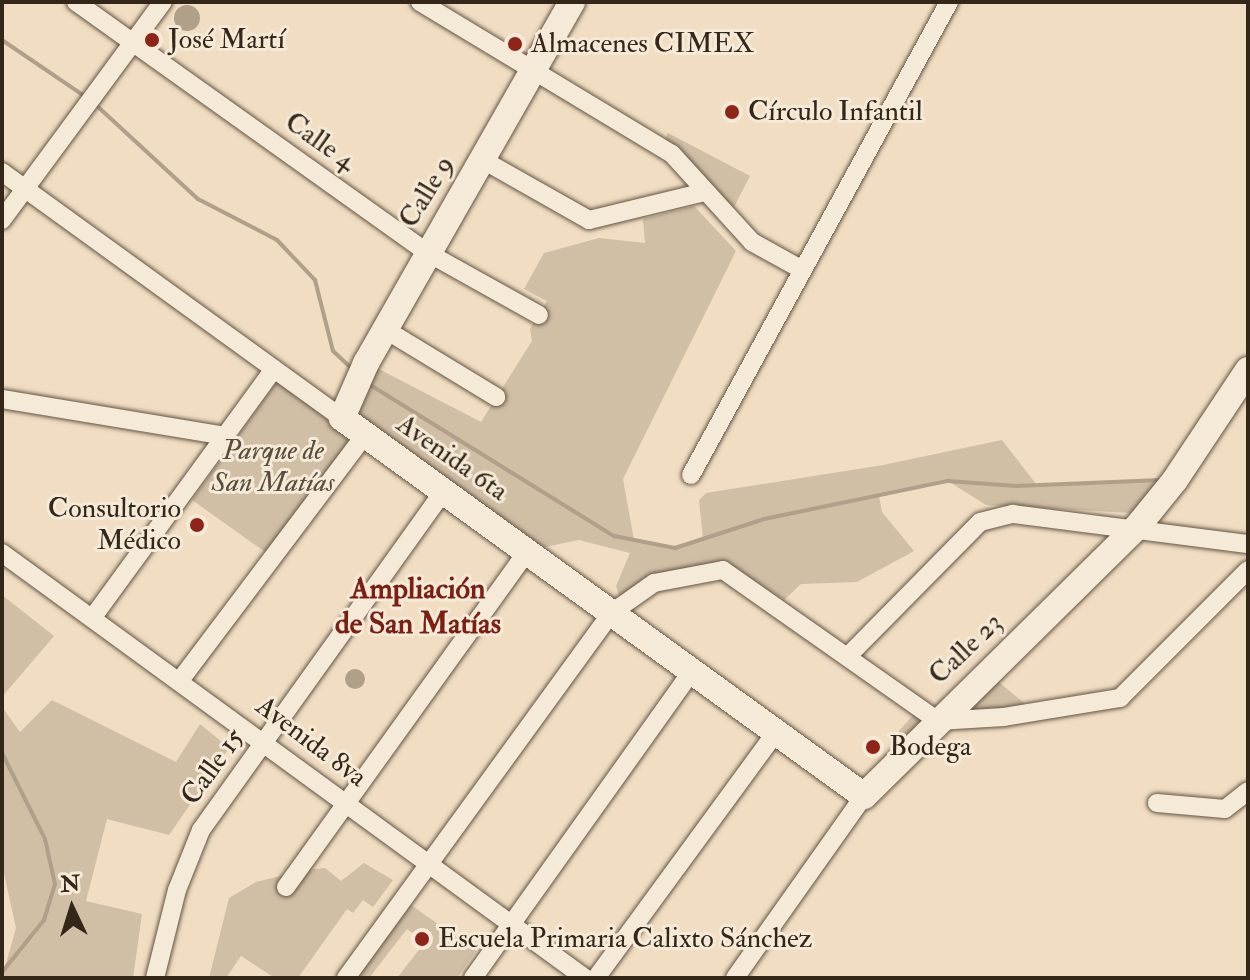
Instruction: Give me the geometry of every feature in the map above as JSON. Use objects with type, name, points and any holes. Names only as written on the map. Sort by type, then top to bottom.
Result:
[{"type":"street","name":"Calle 4","points":[[76,2],[428,253],[539,315]]},
{"type":"street","points":[[2,220],[163,2]]},
{"type":"street","points":[[420,2],[672,154],[752,242],[801,269]]},
{"type":"street","name":"Calle 9","points":[[346,408],[366,363],[572,2]]},
{"type":"street","points":[[691,475],[949,2]]},
{"type":"street","points":[[483,160],[589,220],[705,192]]},
{"type":"street","name":"Avenida 6ta","points":[[2,172],[274,369],[346,408],[365,435],[864,796]]},
{"type":"street","points":[[386,330],[496,397]]},
{"type":"street","points":[[93,617],[274,369]]},
{"type":"street","name":"Calle 23","points":[[735,978],[864,796],[1137,527],[1175,480],[1248,370]]},
{"type":"street","points":[[2,399],[225,436]]},
{"type":"street","points":[[181,679],[365,435]]},
{"type":"street","name":"Calle 15","points":[[155,978],[185,864],[220,800],[265,743],[443,492]]},
{"type":"street","points":[[848,656],[980,522],[1013,514],[1137,527],[1248,544]]},
{"type":"street","points":[[286,887],[528,550]]},
{"type":"street","name":"Avenida 8va","points":[[2,553],[181,679],[585,978]]},
{"type":"street","points":[[346,978],[610,614],[654,583],[723,570],[938,721],[1004,717],[1120,698],[1248,570]]},
{"type":"street","points":[[473,978],[692,671]]},
{"type":"street","points":[[596,978],[777,731]]},
{"type":"street","points":[[1157,803],[1225,809],[1248,791]]},
{"type":"green space","points":[[668,133],[750,176],[733,209],[665,140]]},
{"type":"green space","points":[[694,206],[736,251],[623,479],[634,540],[675,548],[703,539],[699,500],[706,493],[883,465],[1002,440],[1036,484],[1160,480],[1131,513],[986,505],[948,481],[879,496],[882,512],[914,551],[857,582],[801,584],[784,600],[727,563],[620,598],[616,586],[630,553],[579,540],[535,549],[350,417],[373,366],[481,422],[532,341],[530,329],[547,301],[524,289],[544,253],[599,238],[645,243],[643,219]]},
{"type":"green space","name":"Parque de San Matías","points":[[277,381],[353,435],[268,554],[192,500]]},
{"type":"green space","points":[[2,595],[54,636],[2,697]]},
{"type":"green space","points":[[995,679],[1029,707],[961,715]]},
{"type":"green space","points":[[52,700],[176,762],[200,724],[229,748],[169,835],[107,819],[86,901],[142,914],[133,978],[2,978],[16,928],[2,865],[2,707],[20,732]]},
{"type":"green space","points":[[915,713],[926,722],[900,748],[890,741]]},
{"type":"green space","points":[[364,863],[393,880],[373,907],[363,900],[353,913],[347,909],[298,978],[275,978],[241,956],[226,978],[209,978],[229,898],[256,882],[305,870],[325,868],[341,881]]},
{"type":"green space","name":"Escuela Primaria Calixto Sánchez","points":[[411,905],[476,951],[457,978],[397,978],[425,942],[407,929],[369,978],[357,978]]},
{"type":"shaded area","points":[[187,5],[196,9],[200,18],[196,27],[187,31],[178,27],[174,18],[178,9]]},
{"type":"shaded area","points":[[355,669],[362,672],[365,679],[362,686],[355,689],[348,686],[345,679],[348,672]]},
{"type":"waterway","points":[[2,40],[86,97]]},
{"type":"waterway","points":[[96,105],[198,199],[277,240],[315,280],[333,351],[352,369]]},
{"type":"waterway","points":[[367,383],[614,536],[675,548],[764,519],[948,481],[1016,486],[1161,480]]},
{"type":"waterway","points":[[2,753],[45,839],[55,884],[44,920],[2,972]]},
{"type":"place","name":"José Martí","points":[[152,40]]},
{"type":"place","name":"Almacenes CIMEX","points":[[515,44]]},
{"type":"place","name":"Círculo Infantil","points":[[732,112]]},
{"type":"place","name":"Consultorio Médico","points":[[197,525]]},
{"type":"place","name":"Bodega","points":[[873,747]]},
{"type":"place","name":"Escuela Primaria Calixto Sánchez","points":[[422,939]]},
{"type":"district","name":"Ampliación de San Matías","points":[[418,606]]}]
